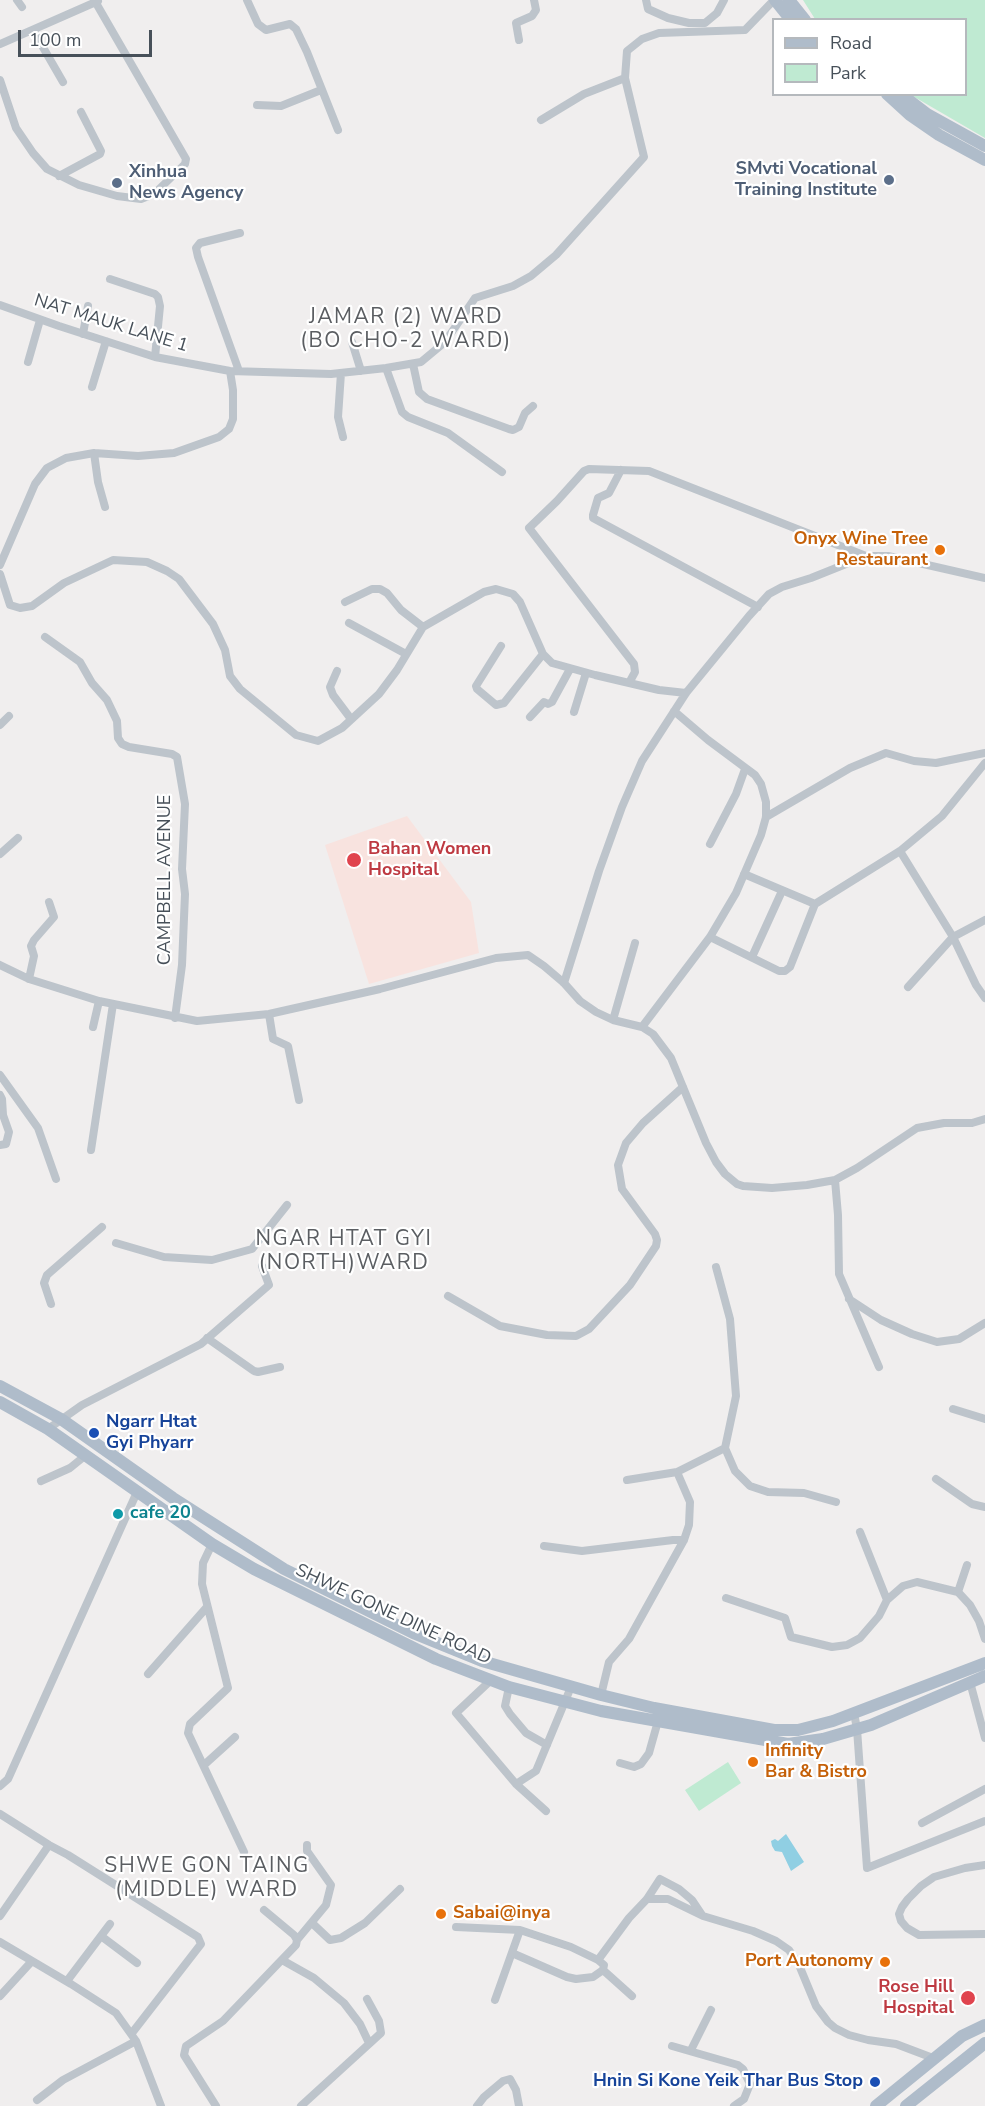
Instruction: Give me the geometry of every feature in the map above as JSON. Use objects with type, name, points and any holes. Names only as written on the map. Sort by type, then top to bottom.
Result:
[{"type":"main road","points":[[774,0],[789,18]]},
{"type":"main road","points":[[789,0],[803,18]]},
{"type":"main road","points":[[890,96],[910,115],[939,135],[984,152]]},
{"type":"main road","points":[[904,96],[984,152]]},
{"type":"main road","name":"SHWE GONE DINE ROAD","points":[[0,1386],[61,1419],[173,1498],[284,1569],[413,1633],[472,1657],[571,1687],[654,1708],[774,1730],[798,1730],[833,1721],[985,1662]]},
{"type":"main road","name":"SHWE GONE DINE ROAD","points":[[0,1402],[48,1429],[212,1544],[254,1569],[436,1659],[509,1687],[565,1702],[788,1744],[823,1738],[871,1725],[985,1676]]},
{"type":"main road","points":[[876,2106],[962,2036],[985,2025]]},
{"type":"main road","points":[[906,2106],[985,2043]]},
{"type":"main road","points":[[918,2072],[922,2093]]},
{"type":"street","points":[[247,0],[258,24],[266,30],[290,24],[296,29],[308,52],[338,130]]},
{"type":"street","points":[[519,40],[516,23],[532,15],[536,10],[534,0]]},
{"type":"street","points":[[646,0],[648,9],[669,18],[689,23],[705,23],[717,13],[724,0]]},
{"type":"street","name":"NAT MAUK LANE 1","points":[[0,305],[155,357],[230,370],[340,373],[421,362],[445,342],[475,298],[522,281],[556,255],[645,157],[626,78],[627,51],[642,39],[659,33],[745,30],[774,0]]},
{"type":"street","points":[[0,44],[98,1],[186,162],[154,194],[141,199],[97,191],[59,176],[46,169],[16,128],[0,80]]},
{"type":"street","points":[[33,30],[63,82]]},
{"type":"street","points":[[541,120],[584,94],[626,78]]},
{"type":"street","points":[[257,105],[281,106],[321,90]]},
{"type":"street","points":[[59,176],[100,154],[101,151],[81,112]]},
{"type":"street","points":[[239,371],[196,248],[200,243],[240,232]]},
{"type":"street","points":[[110,279],[158,297],[160,306],[155,357]]},
{"type":"street","points":[[83,334],[88,306]]},
{"type":"street","points":[[28,362],[40,320]]},
{"type":"street","points":[[92,387],[106,341]]},
{"type":"street","points":[[352,342],[361,371]]},
{"type":"street","points":[[413,364],[418,388],[423,396],[513,430],[519,427],[525,413],[533,406]]},
{"type":"street","points":[[386,368],[402,412],[408,417],[448,433],[502,472]]},
{"type":"street","points":[[0,565],[35,484],[47,468],[66,458],[94,453],[138,456],[174,453],[219,437],[229,429],[233,418],[230,370]]},
{"type":"street","points":[[340,373],[338,417],[343,437]]},
{"type":"street","points":[[94,453],[98,482],[105,507]]},
{"type":"street","points":[[628,683],[635,672],[634,663],[529,528],[584,471],[589,469],[649,471],[866,556],[888,556],[985,578]]},
{"type":"street","points":[[621,470],[609,493],[598,498],[593,518],[758,607]]},
{"type":"street","points":[[564,983],[599,871],[622,807],[642,761],[686,693],[769,594],[866,556]]},
{"type":"street","points":[[0,574],[10,605],[20,608],[32,606],[64,583],[112,560],[147,562],[168,571],[179,579],[213,624],[225,650],[230,676],[240,688],[296,735],[318,741],[342,728],[379,694],[423,627],[484,592],[496,589],[513,594],[520,602],[543,654],[552,663],[659,690],[686,693]]},
{"type":"street","points":[[345,602],[372,589],[380,589],[387,593],[401,610],[423,627]]},
{"type":"street","points":[[349,623],[406,654]]},
{"type":"street","name":"CAMPBELL AVENUE","points":[[45,637],[80,662],[92,683],[107,700],[117,721],[118,738],[122,744],[177,757],[185,804],[182,869],[185,894],[182,965],[175,1018]]},
{"type":"street","points":[[501,646],[476,686],[496,705],[504,703],[543,654]]},
{"type":"street","points":[[530,717],[544,702],[548,704],[552,702],[570,669]]},
{"type":"street","points":[[337,671],[330,687],[333,695],[351,719]]},
{"type":"street","points":[[574,712],[586,673]]},
{"type":"street","points":[[642,1027],[710,937],[736,893],[761,835],[766,817],[766,802],[761,784],[755,775],[674,711]]},
{"type":"street","points":[[0,725],[9,716]]},
{"type":"street","points":[[766,817],[850,768],[886,753],[915,761],[936,763],[985,753]]},
{"type":"street","points":[[710,937],[779,971],[785,971],[790,967],[815,904],[900,851],[942,816],[985,763]]},
{"type":"street","points":[[710,844],[736,794],[745,769]]},
{"type":"street","points":[[0,854],[18,838]]},
{"type":"street","points":[[900,851],[952,937],[976,986],[985,998]]},
{"type":"street","points":[[744,874],[815,904]]},
{"type":"street","points":[[752,957],[782,891]]},
{"type":"street","points":[[29,979],[34,956],[31,946],[54,917],[49,902]]},
{"type":"street","points":[[908,987],[952,937],[985,920]]},
{"type":"street","points":[[613,1020],[635,943]]},
{"type":"street","points":[[0,964],[29,979],[99,1001],[197,1022],[268,1014],[380,989],[496,958],[528,955],[536,959],[564,983],[580,1001],[596,1012],[613,1020],[642,1027],[661,1042],[671,1058],[706,1143],[725,1174],[737,1184],[772,1188],[835,1180],[917,1128],[944,1123],[972,1123],[985,1119]]},
{"type":"street","points":[[93,1027],[99,1001]]},
{"type":"street","points":[[91,1150],[112,1004]]},
{"type":"street","points":[[268,1014],[273,1039],[288,1046],[299,1100]]},
{"type":"street","points":[[0,1075],[38,1128],[56,1179]]},
{"type":"street","points":[[448,1296],[500,1326],[547,1335],[576,1336],[589,1329],[630,1285],[656,1246],[655,1234],[622,1189],[618,1165],[626,1143],[643,1123],[683,1087]]},
{"type":"street","points":[[0,1095],[3,1116],[9,1132],[6,1144],[0,1145]]},
{"type":"street","points":[[835,1180],[839,1274],[879,1367]]},
{"type":"street","points":[[116,1243],[164,1257],[212,1260],[252,1249],[287,1205]]},
{"type":"street","points":[[51,1304],[44,1283],[47,1275],[102,1227]]},
{"type":"street","points":[[48,1429],[82,1405],[188,1352],[207,1338],[268,1285],[262,1266]]},
{"type":"street","points":[[716,1267],[730,1319],[736,1396],[725,1448],[735,1471],[750,1486],[768,1492],[804,1493],[836,1502]]},
{"type":"street","points":[[848,1298],[881,1320],[937,1342],[959,1339],[985,1323]]},
{"type":"street","points":[[207,1338],[254,1371],[279,1367]]},
{"type":"street","points":[[953,1409],[985,1419]]},
{"type":"street","points":[[627,1480],[677,1472],[725,1448]]},
{"type":"street","points":[[41,1481],[70,1468],[86,1455]]},
{"type":"street","points":[[601,1695],[609,1662],[629,1639],[684,1540],[689,1525],[690,1502],[677,1472]]},
{"type":"street","points":[[936,1479],[972,1504],[985,1507]]},
{"type":"street","points":[[0,1786],[8,1779],[137,1492]]},
{"type":"street","points":[[861,1532],[886,1600]]},
{"type":"street","points":[[544,1546],[582,1551],[684,1540]]},
{"type":"street","points":[[212,1544],[203,1563],[202,1584],[228,1688],[188,1727],[188,1733],[244,1852]]},
{"type":"street","points":[[958,1592],[967,1565]]},
{"type":"street","points":[[726,1598],[785,1618],[791,1637],[832,1647],[847,1645],[860,1638],[879,1616],[886,1600],[903,1586],[918,1582],[958,1592],[980,1621],[985,1639]]},
{"type":"street","points":[[148,1674],[207,1607]]},
{"type":"street","points":[[490,1681],[456,1713],[516,1784],[546,1811]]},
{"type":"street","points":[[970,1682],[985,1738]]},
{"type":"street","points":[[509,1687],[505,1706],[510,1714],[526,1733],[547,1745]]},
{"type":"street","points":[[516,1784],[536,1771],[571,1687]]},
{"type":"street","points":[[854,1713],[867,1868],[985,1821]]},
{"type":"street","points":[[620,1763],[634,1767],[641,1764],[649,1753],[658,1721]]},
{"type":"street","points":[[204,1765],[235,1737]]},
{"type":"street","points":[[922,1823],[985,1789]]},
{"type":"street","points":[[0,1814],[198,1937],[201,1944],[134,2037],[63,2080],[37,2100]]},
{"type":"street","points":[[0,1916],[49,1845]]},
{"type":"street","points":[[216,2106],[184,2055],[186,2046],[224,2021],[296,1945],[297,1940],[326,1905],[331,1885],[307,1851],[307,1845]]},
{"type":"street","points":[[985,1865],[958,1869],[934,1877],[908,1899],[899,1914],[907,1928],[919,1935],[985,1934]]},
{"type":"street","points":[[598,1960],[660,1880],[679,1889],[692,1900],[703,1916]]},
{"type":"street","points":[[312,1923],[330,1940],[341,1938],[365,1923],[400,1889]]},
{"type":"street","points":[[647,1899],[668,1899],[703,1916],[753,1931],[776,1941],[789,1950],[800,1965],[816,2006],[835,2028],[849,2035],[896,2044],[933,2058]]},
{"type":"street","points":[[264,1910],[297,1940]]},
{"type":"street","points":[[67,1981],[110,1924]]},
{"type":"street","points":[[456,1927],[520,1930],[571,1947],[598,1960],[604,1965],[603,1970]]},
{"type":"street","points":[[495,2000],[520,1930]]},
{"type":"street","points":[[101,1936],[137,1964]]},
{"type":"street","points":[[0,1942],[116,2013],[134,2037],[161,2106]]},
{"type":"street","points":[[513,1953],[576,1979],[593,1977],[603,1970]]},
{"type":"street","points":[[282,1960],[314,1978],[344,2003],[360,2024],[369,2043]]},
{"type":"street","points":[[0,1996],[32,1961]]},
{"type":"street","points":[[603,1970],[632,1996]]},
{"type":"street","points":[[301,2106],[381,2033],[379,2021],[367,1999]]},
{"type":"street","points":[[691,2050],[711,2010]]},
{"type":"street","points":[[672,2046],[738,2064],[750,2084],[744,2099],[734,2106]]},
{"type":"street","points":[[477,2106],[503,2081],[510,2079],[516,2090],[519,2106]]},
{"type":"shaded area","points":[[407,816],[471,902],[479,953],[369,984],[325,845]]},
{"type":"green space","points":[[803,0],[985,0],[985,138],[913,96],[967,96],[967,18],[814,18]]},
{"type":"green space","points":[[728,1762],[741,1783],[699,1811],[685,1790]]},
{"type":"water","points":[[786,1834],[804,1862],[791,1871],[782,1852],[775,1851],[771,1841],[775,1839],[778,1841]]},
{"type":"place","name":"SMvti Vocational Training Institute","points":[[889,180]]},
{"type":"place","name":"Xinhua News Agency","points":[[117,183]]},
{"type":"place","name":"Onyx Wine Tree Restaurant","points":[[940,550]]},
{"type":"place","name":"Bahan Women Hospital","points":[[354,860]]},
{"type":"place","name":"Ngarr Htat Gyi Phyarr","points":[[94,1433]]},
{"type":"place","name":"cafe 20","points":[[118,1514]]},
{"type":"place","name":"Infinity Bar & Bistro","points":[[753,1762]]},
{"type":"place","name":"Sabai@inya","points":[[441,1914]]},
{"type":"place","name":"Port Autonomy","points":[[885,1962]]},
{"type":"place","name":"Rose Hill Hospital","points":[[968,1998]]},
{"type":"place","name":"Hnin Si Kone Yeik Thar Bus Stop","points":[[875,2082]]},
{"type":"district","name":"JAMAR (2) WARD (BO CHO-2 WARD)","points":[[406,330]]},
{"type":"district","name":"NGAR HTAT GYI (NORTH)WARD","points":[[344,1252]]},
{"type":"district","name":"SHWE GON TAING (MIDDLE) WARD","points":[[207,1879]]}]
